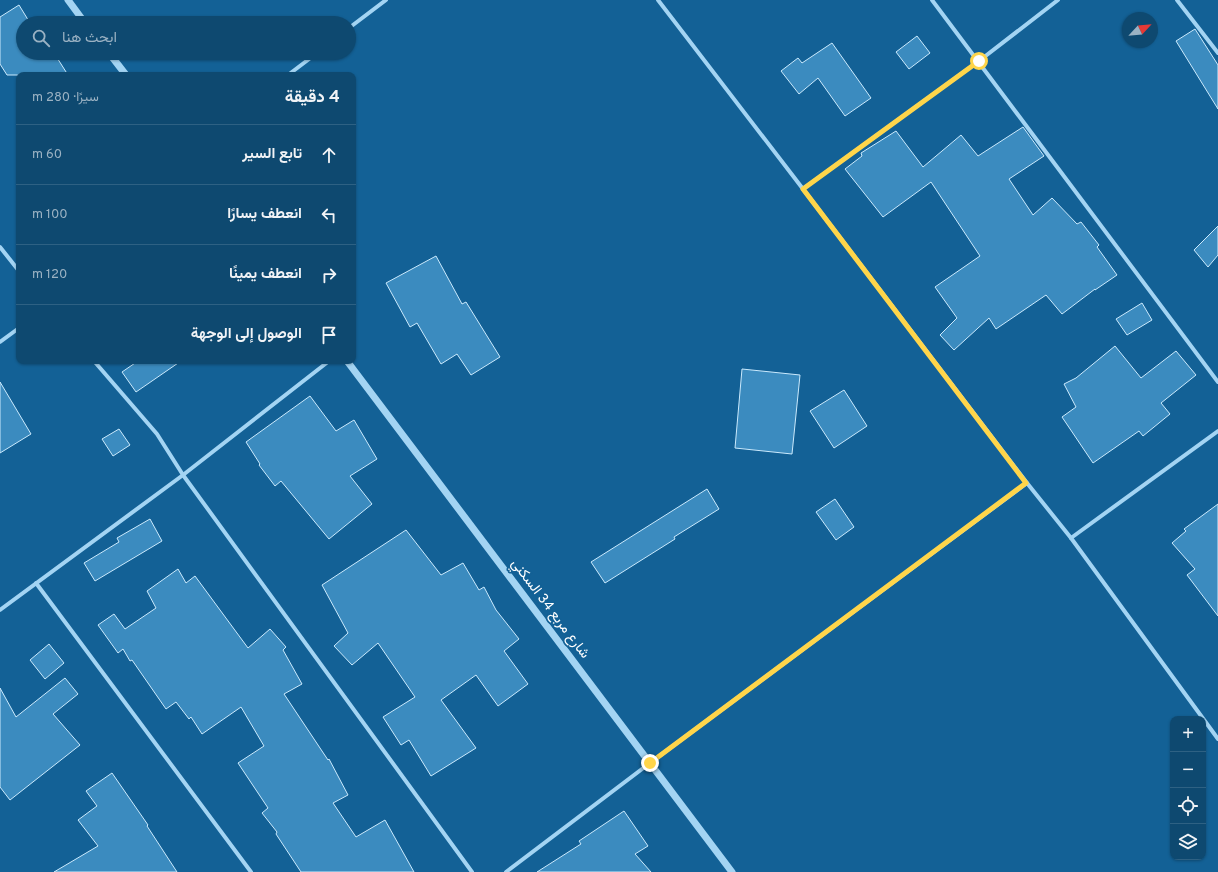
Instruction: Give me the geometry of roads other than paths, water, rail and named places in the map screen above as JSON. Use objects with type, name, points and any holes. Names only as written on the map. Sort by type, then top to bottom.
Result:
[{"type":"street","points":[[68,0],[80,16]]},
{"type":"street","points":[[356,23],[386,0]]},
{"type":"street","points":[[658,0],[1026,483],[1071,538],[1218,739]]},
{"type":"street","points":[[932,0],[1218,382]]},
{"type":"street","points":[[803,189],[979,61],[1058,0]]},
{"type":"street","points":[[1177,0],[1218,53]]},
{"type":"street","points":[[114,60],[124,72]]},
{"type":"street","points":[[292,72],[308,60]]},
{"type":"street","points":[[0,247],[16,268]]},
{"type":"street","points":[[0,342],[16,330]]},
{"type":"street","points":[[97,364],[157,434],[183,475],[472,872]]},
{"type":"street","points":[[0,610],[183,475],[325,364]]},
{"type":"street","name":"شارع مربع 34 السكني","points":[[349,364],[732,872]]},
{"type":"street","points":[[1071,538],[1218,431]]},
{"type":"street","points":[[506,872],[1026,483]]},
{"type":"street","points":[[36,583],[251,872]]}]
